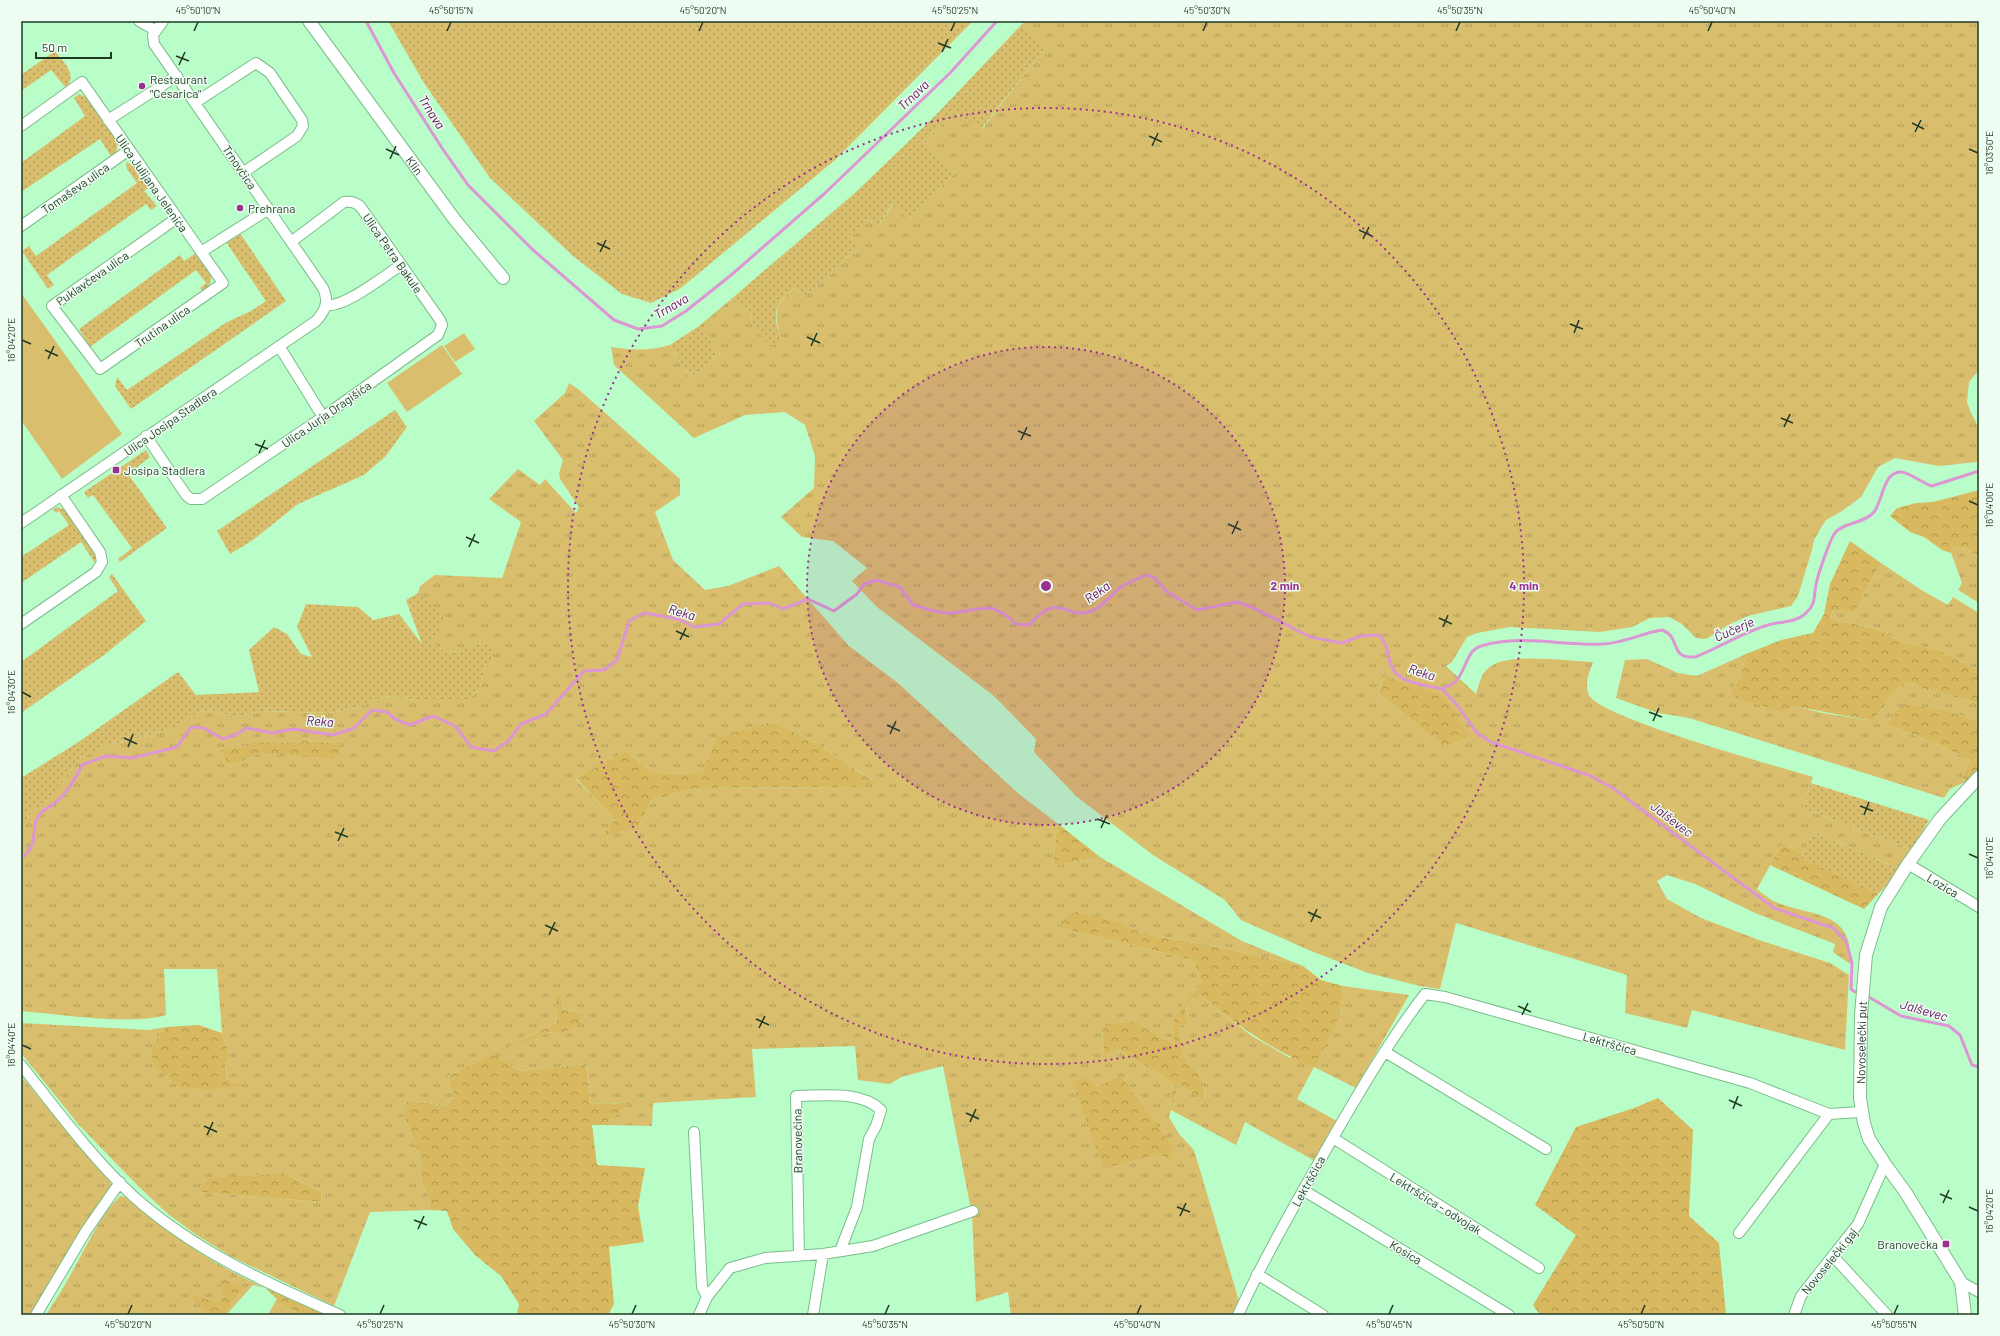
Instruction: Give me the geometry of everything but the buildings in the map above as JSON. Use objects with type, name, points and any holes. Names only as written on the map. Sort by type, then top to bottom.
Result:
[{"type":"street","points":[[139,21],[155,30],[163,21]]},
{"type":"street","name":"Klin","points":[[309,21],[316,26],[415,166],[502,278]]},
{"type":"street","name":"Trnovčica","points":[[155,30],[153,40],[154,44],[196,102],[323,288],[326,294],[327,305]]},
{"type":"street","points":[[196,102],[256,63],[270,73],[294,108],[302,120],[303,126],[301,131],[244,172]]},
{"type":"street","points":[[108,120],[177,76]]},
{"type":"street","name":"Ulica Julijana Jelenića","points":[[21,126],[82,82],[223,283]]},
{"type":"street","name":"Tomaševa ulica","points":[[21,226],[129,150]]},
{"type":"street","name":"Ulica Petra Bakule","points":[[291,242],[344,202],[350,201],[360,206],[440,320],[441,330]]},
{"type":"street","points":[[201,252],[269,208]]},
{"type":"street","name":"Puklavčeva ulica","points":[[100,369],[52,306],[177,218]]},
{"type":"street","points":[[327,305],[332,306],[343,302],[401,265]]},
{"type":"street","name":"Trutina ulica","points":[[100,369],[223,283]]},
{"type":"street","name":"Ulica Josipa Stadlera","points":[[21,523],[316,320],[327,305]]},
{"type":"street","name":"Ulica Jurja Dragišića","points":[[146,436],[186,495],[196,500],[202,499],[435,339],[441,330]]},
{"type":"street","points":[[279,346],[323,417]]},
{"type":"street","points":[[21,624],[96,572],[102,562],[100,552],[61,495]]},
{"type":"street","name":"Novoselečki put","points":[[1965,1315],[1961,1282],[1906,1193],[1885,1164],[1870,1139],[1861,1112],[1861,1015],[1866,955],[1881,907],[1908,864],[1941,818],[1979,777]]},
{"type":"street","name":"Lozica","points":[[1908,864],[1979,907]]},
{"type":"street","name":"Lektrščica","points":[[1238,1315],[1257,1274],[1333,1138],[1385,1052],[1425,994],[1453,999],[1750,1083],[1829,1114],[1861,1112]]},
{"type":"street","points":[[1385,1052],[1546,1149]]},
{"type":"street","points":[[21,1065],[80,1140],[120,1182],[178,1232],[227,1263],[340,1315]]},
{"type":"street","name":"Branovečina","points":[[799,1256],[796,1096],[845,1096],[873,1103],[881,1110],[876,1126],[869,1140],[857,1207],[840,1251]]},
{"type":"street","points":[[1739,1233],[1829,1114]]},
{"type":"street","points":[[694,1132],[702,1287],[707,1297]]},
{"type":"street","name":"Lektrščica - odvojak","points":[[1333,1138],[1539,1268]]},
{"type":"street","name":"Novoselečki gaj","points":[[1794,1315],[1801,1296],[1858,1224],[1885,1164]]},
{"type":"street","points":[[36,1315],[86,1231],[120,1182]]},
{"type":"street","name":"Kosica","points":[[1303,1190],[1509,1315]]},
{"type":"street","points":[[699,1315],[707,1297],[730,1268],[765,1258],[823,1254],[873,1246],[973,1211]]},
{"type":"street","points":[[813,1315],[823,1254]]},
{"type":"street","points":[[1833,1256],[1887,1315]]},
{"type":"street","points":[[1257,1274],[1323,1315]]},
{"type":"street","points":[[1961,1282],[1979,1292]]},
{"type":"green space","points":[[388,21],[973,21],[835,160],[681,288],[651,303],[622,294],[573,256],[490,178],[424,83]]},
{"type":"green space","points":[[1024,21],[1979,21],[1979,370],[1969,382],[1967,402],[1979,428],[1979,459],[1977,462],[1939,466],[1895,458],[1878,467],[1861,497],[1842,511],[1826,520],[1822,526],[1814,540],[1798,596],[1791,606],[1748,616],[1730,624],[1706,639],[1696,638],[1682,624],[1669,617],[1650,618],[1632,627],[1600,632],[1510,627],[1477,633],[1467,637],[1452,662],[1446,666],[1476,694],[1484,672],[1499,662],[1539,658],[1593,662],[1587,687],[1589,695],[1600,705],[1624,716],[1693,741],[1813,777],[1803,808],[1912,850],[1902,870],[1814,832],[1803,853],[1782,844],[1757,889],[1775,902],[1818,914],[1839,925],[1846,934],[1850,947],[1850,964],[1833,952],[1835,944],[1755,913],[1695,884],[1667,875],[1657,881],[1667,899],[1701,918],[1759,940],[1830,963],[1849,975],[1845,1050],[1692,1010],[1687,1028],[1625,1013],[1627,975],[1456,923],[1440,989],[1420,986],[1368,973],[1311,951],[1241,920],[1225,900],[1153,855],[1076,796],[1034,752],[1036,739],[994,696],[877,607],[852,581],[867,568],[833,541],[802,537],[781,517],[814,488],[815,456],[805,425],[785,412],[745,415],[694,438],[614,365],[611,347],[641,349],[670,345],[690,378],[720,354],[699,326],[730,300],[750,311],[753,325],[779,331],[777,312],[781,302],[794,288],[805,296],[857,248],[848,235],[868,219],[878,226],[894,204],[908,219],[955,173],[925,143],[955,113],[982,129],[1045,48],[1023,23]],"holes":[[[1386,673],[1469,737],[1445,747],[1378,693]]]},
{"type":"green space","points":[[1023,23],[1045,48],[981,129],[955,113],[925,143],[955,173],[908,219],[893,204],[878,226],[868,219],[849,235],[857,248],[805,296],[794,288],[780,302],[777,308],[776,320],[781,345],[769,345],[753,325],[750,311],[730,300],[856,192],[936,115]]},
{"type":"green space","points":[[55,51],[66,64],[70,73],[71,78],[66,88],[51,70],[21,91],[21,75]]},
{"type":"green space","points":[[79,94],[88,98],[118,142],[116,154],[112,158],[100,139],[21,192],[21,163],[85,116],[74,98]]},
{"type":"green space","points":[[126,162],[134,166],[143,175],[150,187],[144,191],[157,206],[151,210],[146,204],[47,275],[54,285],[48,289],[22,251],[29,246],[36,256],[137,183],[127,169]]},
{"type":"green space","points":[[239,232],[286,301],[131,409],[115,386],[117,377],[127,390],[227,322],[251,311],[266,301],[226,242]]},
{"type":"green space","points":[[196,253],[207,267],[211,276],[211,281],[204,292],[200,288],[206,283],[196,270],[90,347],[79,329],[180,255],[184,261]]},
{"type":"green space","points":[[21,293],[122,434],[62,479],[21,420]]},
{"type":"green space","points":[[699,326],[720,354],[690,378],[670,345]]},
{"type":"green space","points":[[464,333],[475,349],[455,362],[444,346]]},
{"type":"green space","points":[[442,345],[462,374],[407,412],[387,383]]},
{"type":"green space","points":[[569,383],[578,389],[680,479],[680,495],[655,512],[673,560],[705,590],[728,586],[779,566],[849,646],[898,683],[1020,795],[1057,823],[1053,866],[1100,857],[1242,941],[1303,966],[1223,948],[1144,934],[1121,923],[1065,929],[1193,960],[1201,981],[1174,1017],[1174,1046],[1102,1027],[1104,1054],[1118,1049],[1173,1083],[1169,1117],[1179,1134],[1194,1150],[1239,1301],[1232,1315],[1011,1315],[1008,1292],[976,1302],[972,1215],[943,1066],[901,1077],[890,1084],[858,1080],[855,1046],[752,1049],[756,1097],[653,1103],[652,1126],[605,1125],[628,1103],[590,1104],[586,1064],[519,1071],[494,1054],[448,1076],[454,1098],[446,1106],[408,1100],[402,1110],[420,1156],[422,1184],[429,1195],[430,1210],[370,1212],[334,1306],[232,1257],[198,1236],[168,1214],[138,1186],[79,1125],[21,1053],[21,1023],[149,1030],[166,1027],[152,1046],[240,1086],[227,1079],[225,1065],[230,1057],[222,1033],[217,969],[164,969],[166,1015],[150,1018],[114,1019],[21,1011],[21,834],[31,811],[41,806],[80,758],[110,744],[143,737],[175,727],[198,712],[210,710],[235,717],[263,711],[328,713],[357,708],[385,696],[415,700],[469,700],[480,686],[485,668],[494,661],[483,642],[458,651],[446,653],[433,643],[444,618],[418,593],[420,586],[435,575],[502,578],[521,522],[489,499],[518,469],[540,485],[545,479],[576,513],[579,507],[560,479],[559,474],[563,460],[534,421],[565,393]],"holes":[[[772,722],[814,742],[873,781],[854,787],[696,788],[652,800],[639,826],[602,837],[615,820],[576,779],[626,751],[652,773],[701,774],[719,736]],[[304,741],[339,743],[280,753],[260,753],[230,766],[218,749]],[[561,996],[563,1009],[582,1014],[562,1034],[549,1032],[500,1051],[557,1023],[555,997]],[[1097,1087],[1157,1155],[1103,1167]],[[281,1172],[321,1192],[322,1202],[198,1192],[251,1176]]]},
{"type":"green space","points":[[395,410],[407,427],[385,457],[364,475],[298,504],[253,540],[230,554],[217,531]]},
{"type":"green space","points":[[146,450],[150,457],[128,474],[167,528],[120,562],[118,559],[132,548],[93,495],[88,498],[84,492]]},
{"type":"green space","points":[[1979,490],[1979,556],[1968,549],[1955,546],[1951,553],[1942,550],[1924,537],[1910,532],[1890,516],[1897,508],[1916,503],[1933,502]]},
{"type":"green space","points":[[57,507],[65,510],[95,554],[95,563],[81,542],[21,583],[21,557],[69,525],[59,511],[56,513],[53,509]]},
{"type":"green space","points":[[1850,541],[1881,563],[1854,612],[1833,609],[1831,619],[1873,628],[1905,643],[1939,650],[1979,671],[1979,703],[1924,689],[1909,682],[1897,689],[1873,721],[1793,706],[1784,712],[1738,699],[1730,691],[1740,678],[1746,654],[1781,640],[1813,633],[1824,614],[1830,584]]},
{"type":"green space","points":[[1955,546],[1968,549],[1979,556],[1979,603],[1958,590],[1962,583],[1951,553]]},
{"type":"green space","points":[[1881,563],[1923,591],[1948,605],[1953,597],[1979,613],[1979,671],[1939,650],[1905,643],[1873,628],[1831,619],[1833,609],[1863,596]]},
{"type":"green space","points":[[112,574],[146,621],[104,655],[21,713],[21,662],[118,591],[109,577]]},
{"type":"green space","points":[[418,593],[445,618],[433,643],[446,653],[458,651],[483,642],[492,648],[494,661],[485,668],[480,686],[469,700],[415,700],[385,696],[357,708],[328,713],[263,711],[235,717],[210,710],[198,712],[175,727],[143,737],[110,744],[80,758],[41,807],[31,811],[21,834],[21,778],[77,743],[178,672],[196,695],[259,692],[249,650],[274,627],[287,634],[301,654],[312,657],[297,627],[306,604],[358,607],[373,620],[399,614],[422,644],[406,600]]},
{"type":"green space","points":[[1746,654],[1740,678],[1730,691],[1823,713],[1873,721],[1897,689],[1909,682],[1924,689],[1979,703],[1979,721],[1949,712],[1888,725],[1937,744],[1970,760],[1962,777],[1966,782],[1950,789],[1944,798],[1689,718],[1658,713],[1616,698],[1625,660],[1647,659],[1678,673],[1697,676]]},
{"type":"green space","points":[[1386,673],[1397,681],[1440,694],[1450,705],[1469,737],[1445,747],[1378,693]]},
{"type":"green space","points":[[1906,704],[1949,712],[1979,721],[1979,769],[1966,782],[1962,777],[1970,760],[1937,744],[1888,725],[1897,710]]},
{"type":"green space","points":[[772,722],[814,742],[874,782],[854,787],[696,788],[652,800],[639,826],[601,838],[615,820],[576,778],[626,751],[652,773],[701,774],[718,736]]},
{"type":"green space","points":[[304,741],[339,743],[341,748],[334,759],[280,753],[260,753],[230,766],[218,749],[247,746],[255,742],[282,743]]},
{"type":"green space","points":[[1811,783],[1929,820],[1912,850],[1803,808]]},
{"type":"green space","points":[[1057,823],[1100,857],[1053,866]]},
{"type":"green space","points":[[1814,832],[1902,870],[1879,893],[1800,858]]},
{"type":"green space","points":[[1782,844],[1803,853],[1801,858],[1879,893],[1864,909],[1770,865]]},
{"type":"green space","points":[[1076,912],[1121,923],[1144,934],[1223,948],[1303,966],[1321,980],[1343,986],[1340,1015],[1314,1067],[1269,1045],[1228,1017],[1201,996],[1193,996],[1185,1008],[1189,1027],[1180,1025],[1182,1054],[1203,1079],[1205,1101],[1179,1085],[1169,1117],[1173,1083],[1118,1049],[1104,1055],[1102,1027],[1132,1021],[1174,1045],[1174,1017],[1201,981],[1193,960],[1065,929],[1059,922]]},
{"type":"green space","points":[[1343,986],[1409,995],[1356,1088],[1314,1067],[1297,1099],[1337,1121],[1315,1161],[1245,1122],[1236,1145],[1171,1110],[1179,1085],[1205,1100],[1203,1079],[1182,1054],[1180,1024],[1189,1027],[1185,1008],[1193,996],[1201,996],[1252,1036],[1290,1058],[1340,1015]]},
{"type":"green space","points":[[561,995],[563,1009],[582,1014],[579,1023],[562,1034],[549,1032],[494,1054],[519,1071],[586,1064],[590,1104],[629,1103],[605,1125],[592,1125],[597,1165],[645,1168],[638,1206],[644,1242],[609,1247],[614,1304],[608,1315],[517,1315],[519,1304],[501,1276],[475,1255],[453,1229],[447,1211],[430,1210],[429,1195],[422,1184],[420,1156],[402,1110],[408,1100],[446,1106],[454,1098],[448,1076],[557,1023],[555,996]]},
{"type":"green space","points":[[199,1025],[222,1033],[230,1057],[225,1065],[227,1079],[241,1086],[208,1090],[180,1087],[153,1063],[152,1046],[166,1027]]},
{"type":"green space","points":[[21,1076],[110,1181],[111,1186],[34,1315],[21,1315]]},
{"type":"green space","points":[[1121,1076],[1172,1146],[1173,1159],[1157,1155],[1103,1168],[1073,1083],[1087,1077],[1097,1087]]},
{"type":"green space","points":[[1658,1098],[1693,1130],[1689,1216],[1719,1243],[1726,1315],[1540,1315],[1533,1305],[1576,1235],[1535,1205],[1576,1127],[1634,1108]]},
{"type":"green space","points":[[281,1172],[321,1192],[322,1202],[198,1192],[209,1178],[251,1176]]},
{"type":"green space","points":[[120,1196],[129,1198],[177,1237],[205,1256],[234,1273],[265,1288],[253,1285],[226,1315],[46,1315],[66,1283],[100,1222]]},
{"type":"green space","points":[[219,1278],[243,1287],[222,1315],[209,1315],[190,1294],[217,1303],[223,1296]]},
{"type":"green space","points":[[265,1288],[327,1315],[303,1315],[275,1302],[277,1299]]},
{"type":"green space","points":[[275,1302],[303,1315],[268,1315]]},
{"type":"waterway","name":"Trnava","points":[[366,21],[394,73],[442,148],[468,185],[532,249],[614,320],[638,329],[662,326],[686,311],[730,276],[824,194],[950,73],[997,21]]},
{"type":"waterway","name":"Čučerje","points":[[1442,689],[1451,685],[1459,678],[1469,657],[1476,648],[1496,643],[1527,641],[1603,644],[1618,642],[1662,630],[1672,637],[1681,655],[1695,657],[1759,628],[1799,618],[1803,616],[1812,605],[1820,571],[1833,536],[1839,529],[1865,519],[1874,512],[1884,487],[1891,476],[1902,472],[1932,486],[1979,471]]},
{"type":"waterway","name":"Reka","points":[[21,858],[31,847],[35,824],[41,812],[60,799],[74,780],[82,765],[106,756],[132,758],[177,747],[191,727],[204,728],[223,739],[235,735],[247,728],[272,733],[293,729],[333,735],[354,728],[372,710],[387,712],[395,719],[410,725],[433,716],[455,726],[471,747],[494,751],[508,741],[521,724],[546,714],[584,671],[604,670],[617,660],[629,621],[644,613],[678,619],[694,627],[719,624],[743,604],[770,603],[783,609],[808,599],[834,611],[857,594],[864,584],[876,580],[900,587],[913,605],[946,613],[985,608],[992,609],[999,611],[1016,624],[1029,625],[1040,614],[1055,607],[1082,613],[1092,611],[1100,606],[1121,587],[1147,575],[1155,578],[1166,591],[1197,610],[1237,602],[1254,608],[1310,637],[1342,643],[1361,636],[1379,635],[1385,644],[1391,665],[1397,674],[1408,681],[1442,689]]},
{"type":"waterway","name":"Jalševec","points":[[1442,689],[1457,705],[1477,733],[1491,742],[1591,776],[1614,789],[1774,908],[1833,928],[1846,941],[1852,963],[1851,989],[1855,992]]},
{"type":"waterway","name":"Jalševec","points":[[1869,997],[1901,1016],[1949,1026],[1960,1035],[1972,1065],[1979,1067]]},
{"type":"place","name":"Restaurant \"Cesarica\"","points":[[142,86]]},
{"type":"place","name":"Prehrana","points":[[240,208]]},
{"type":"place","name":"Josipa Stadlera","points":[[116,470]]},
{"type":"place","name":"Branovečka","points":[[1946,1244]]}]
